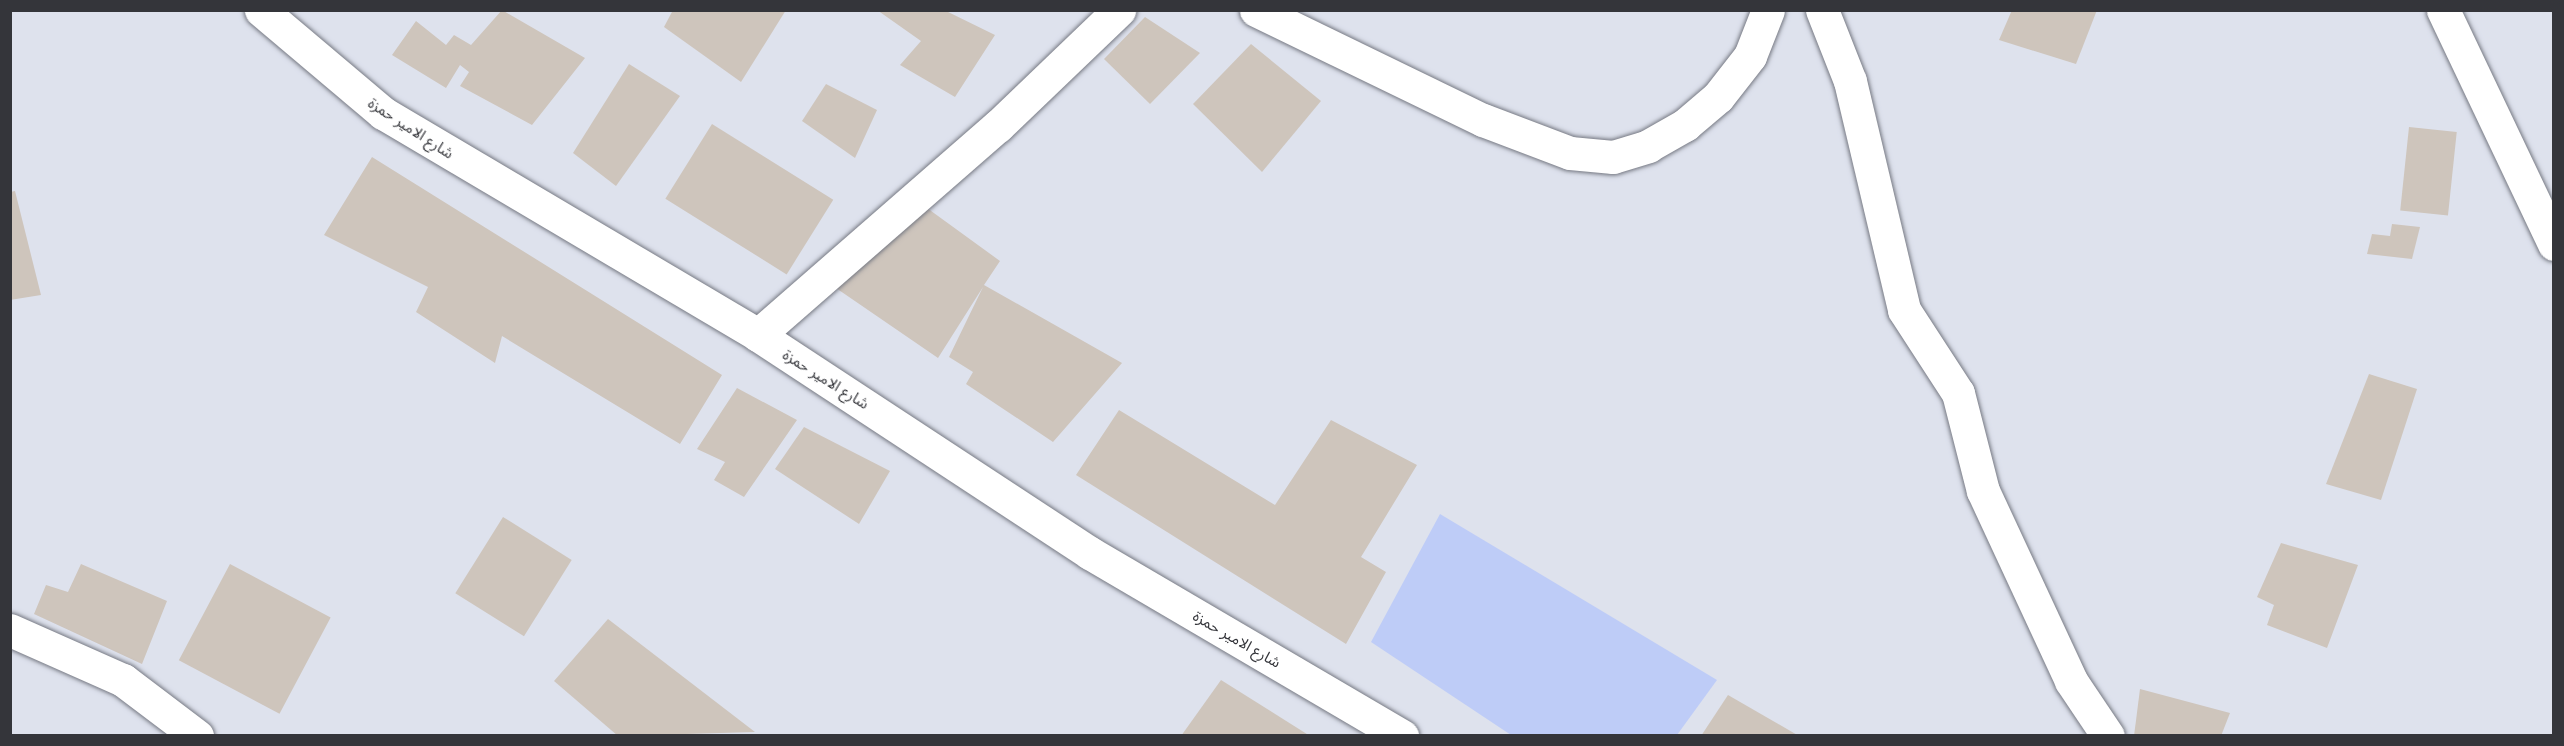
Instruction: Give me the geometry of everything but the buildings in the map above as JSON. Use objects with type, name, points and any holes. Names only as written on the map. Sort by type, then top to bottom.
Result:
[{"type":"street","name":"شارع الامير حمزة","points":[[261,10],[383,114],[758,335],[1089,553],[1402,735]]},
{"type":"street","points":[[758,335],[998,126],[1119,10]]},
{"type":"street","points":[[1256,10],[1483,120],[1570,153],[1613,157],[1648,146],[1685,125],[1718,97],[1750,56],[1768,10]]},
{"type":"street","points":[[1822,10],[1850,81],[1905,310],[1958,393],[1983,491],[2071,681],[2108,735]]},
{"type":"street","points":[[2443,10],[2553,244]]},
{"type":"street","points":[[10,630],[123,680],[197,735]]},
{"type":"shaded area","points":[[1440,514],[1717,680],[1677,735],[1511,735],[1371,642]]}]
